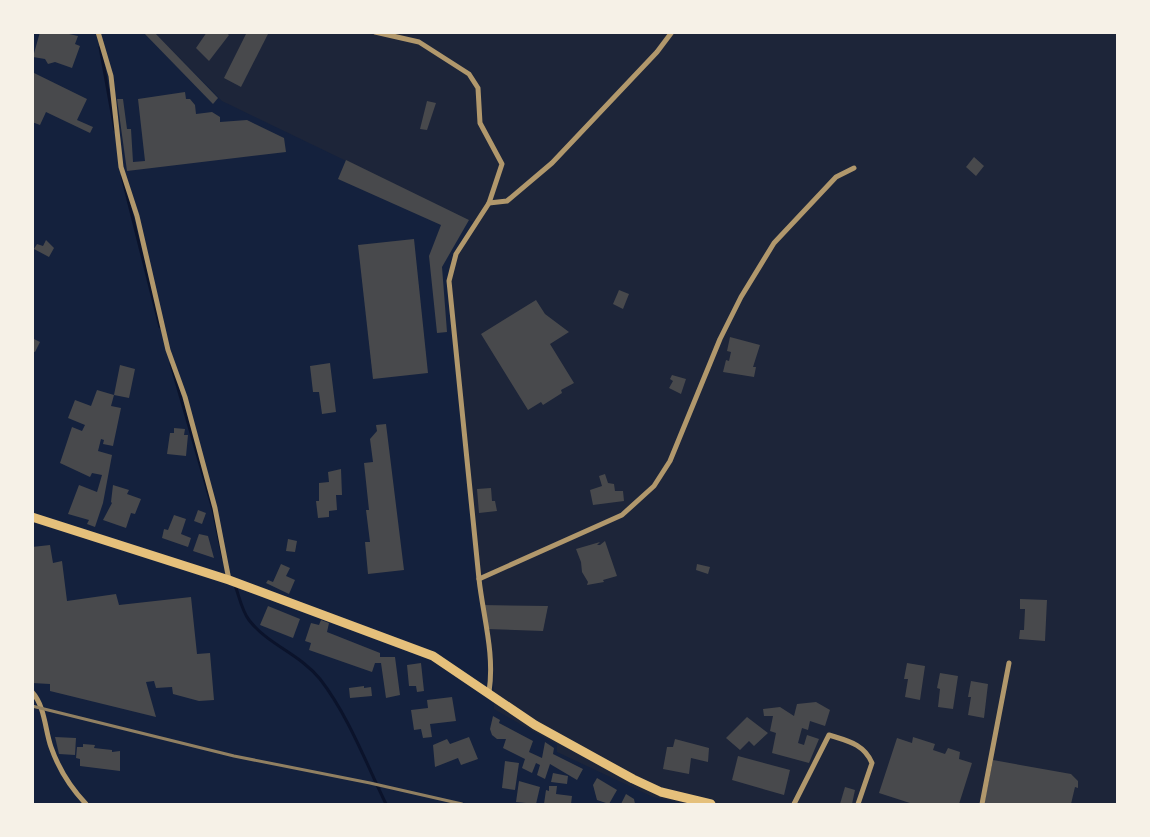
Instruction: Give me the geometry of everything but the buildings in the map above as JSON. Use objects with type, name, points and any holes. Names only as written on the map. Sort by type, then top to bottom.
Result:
[{"type":"main road","points":[[32,517],[229,580],[433,656],[489,692],[535,725],[633,779],[661,792],[711,804]]},
{"type":"street","points":[[98,32],[111,76],[121,167],[137,216],[168,350],[184,397],[215,508],[229,580]]},
{"type":"street","points":[[375,32],[419,42],[468,74],[478,88],[480,123],[502,164],[489,203],[456,254],[449,281],[483,615],[490,646],[491,677],[489,692]]},
{"type":"street","points":[[489,203],[507,201],[552,163],[657,52],[672,32]]},
{"type":"street","points":[[479,579],[622,515],[654,486],[670,461],[720,339],[741,297],[770,251],[836,177],[854,168]]},
{"type":"street","points":[[982,804],[1009,663]]},
{"type":"street","points":[[32,692],[39,703],[51,746],[62,774],[86,804]]},
{"type":"street","points":[[794,804],[829,736],[851,742],[867,752],[872,763],[858,804]]},
{"type":"shaded area","points":[[155,33],[1117,33],[1117,804],[683,804],[653,797],[557,752],[557,745],[494,709],[493,661],[479,576],[449,287],[449,267],[475,223],[222,101]]},
{"type":"waterway","points":[[100,47],[115,130]]},
{"type":"waterway","points":[[122,176],[160,327]]},
{"type":"waterway","points":[[171,364],[213,509],[223,558]]},
{"type":"waterway","points":[[235,585],[249,620],[265,636],[312,670],[330,693],[348,724],[386,804]]},
{"type":"railway","points":[[32,706],[234,756],[370,783],[462,804]]}]
